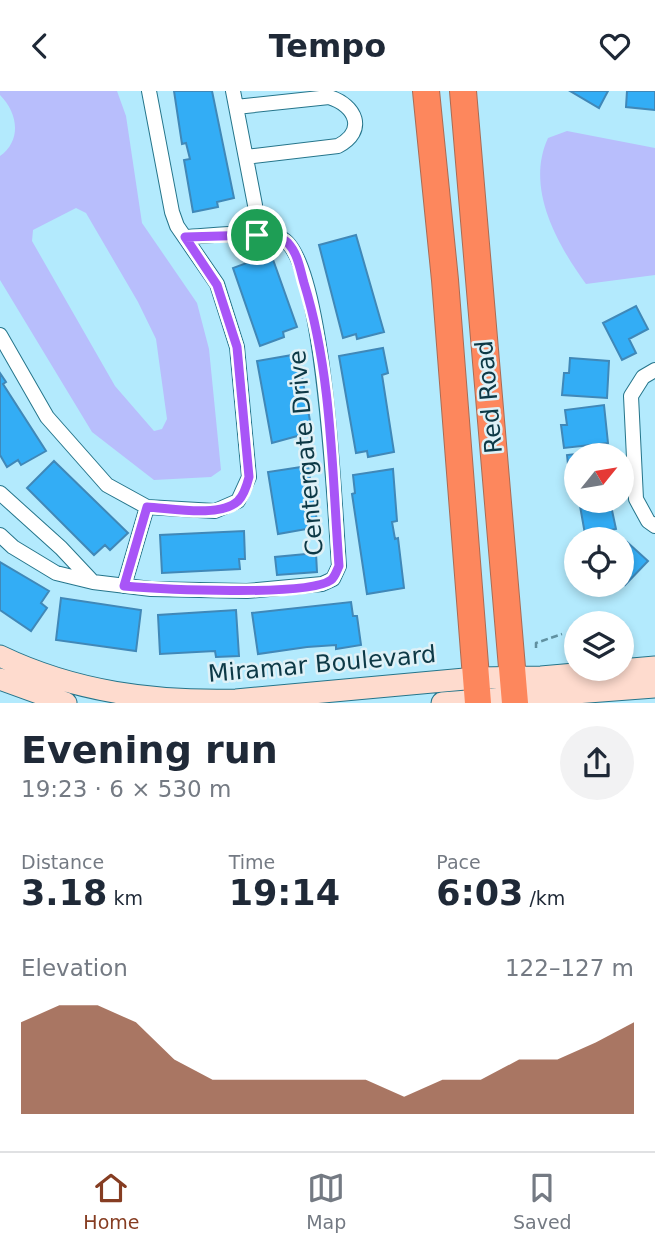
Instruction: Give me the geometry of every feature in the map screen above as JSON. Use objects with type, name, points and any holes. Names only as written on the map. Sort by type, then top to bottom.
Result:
[{"type":"highway","name":"Red Road","points":[[426,91],[445,280],[477,694]]},
{"type":"highway","name":"Red Road","points":[[463,91],[514,692]]},
{"type":"street","points":[[0,335],[47,417],[107,485],[147,507],[222,509],[238,501],[249,477],[237,347],[217,285],[172,212],[149,91]]},
{"type":"street","points":[[233,91],[255,205],[257,235]]},
{"type":"street","points":[[236,107],[329,97],[351,108],[355,120],[348,141],[338,146],[246,157]]},
{"type":"street","name":"Centergate Drive","points":[[0,535],[13,547],[56,573],[93,582],[124,586],[247,591],[321,584],[333,579],[339,566],[323,363],[314,316],[297,257],[281,238],[257,235],[185,237]]},
{"type":"street","points":[[649,374],[631,395],[636,499],[652,523]]},
{"type":"street","points":[[3,501],[61,548],[93,582]]},
{"type":"street","points":[[124,586],[147,507]]},
{"type":"street","name":"Miramar Boulevard","points":[[0,656],[83,686],[121,695],[186,700],[514,692],[544,696],[655,687]]},
{"type":"street","name":"Miramar Boulevard","points":[[514,692],[541,677],[655,667]]},
{"type":"street","points":[[0,679],[66,703]]},
{"type":"street","name":"Miramar Boulevard","points":[[442,703],[477,694]]},
{"type":"path","points":[[536,648],[536,643],[562,633]]},
{"type":"water","points":[[0,91],[117,91],[126,116],[142,223],[197,303],[209,349],[221,470],[211,477],[154,480],[92,432],[0,280],[0,156],[12,142],[15,126],[11,110]],"holes":[[[76,208],[86,213],[138,302],[156,339],[167,419],[162,429],[154,431],[115,386],[32,241],[33,230]]]},
{"type":"water","points":[[567,131],[655,148],[655,275],[586,284],[565,251],[548,215],[540,176],[548,138]]},
{"type":"building","points":[[174,91],[212,91],[234,198],[217,202],[218,207],[193,212],[184,160],[190,159],[186,143],[182,144]]},
{"type":"building","points":[[570,91],[608,91],[599,108]]},
{"type":"building","points":[[627,91],[655,91],[655,110],[626,107]]},
{"type":"building","points":[[356,235],[384,332],[357,339],[356,334],[343,338],[319,245]]},
{"type":"building","points":[[271,254],[297,327],[283,332],[284,337],[260,346],[233,268]]},
{"type":"building","points":[[636,306],[648,329],[629,339],[636,353],[622,360],[603,323]]},
{"type":"building","points":[[383,348],[388,373],[382,375],[394,452],[368,457],[367,451],[356,453],[339,356]]},
{"type":"building","points":[[298,354],[312,432],[272,443],[257,361]]},
{"type":"building","points":[[570,358],[609,361],[607,398],[562,395],[564,373],[569,373]]},
{"type":"building","points":[[0,373],[6,382],[3,384],[46,451],[21,465],[18,460],[7,467],[0,455]]},
{"type":"building","points":[[604,405],[608,443],[564,443],[564,448],[561,425],[567,425],[565,410]]},
{"type":"building","points":[[54,461],[128,533],[110,550],[105,545],[94,555],[27,488]]},
{"type":"building","points":[[308,466],[318,527],[278,534],[268,472]]},
{"type":"building","points":[[393,469],[397,521],[392,522],[395,539],[398,538],[404,588],[367,594],[352,494],[355,493],[353,475]]},
{"type":"building","points":[[581,513],[613,513],[616,527],[584,527]]},
{"type":"building","points":[[244,531],[245,559],[239,559],[240,569],[162,573],[160,535]]},
{"type":"building","points":[[634,548],[648,561],[634,576]]},
{"type":"building","points":[[316,553],[317,572],[277,575],[275,557]]},
{"type":"building","points":[[0,562],[49,591],[41,603],[47,608],[31,631],[0,610]]},
{"type":"building","points":[[61,598],[141,610],[136,651],[56,640]]},
{"type":"building","points":[[351,602],[353,616],[357,616],[361,645],[336,649],[336,645],[307,647],[258,654],[252,613]]},
{"type":"building","points":[[236,610],[239,656],[216,657],[215,651],[160,654],[158,615]]},
{"type":"route","points":[[257,235],[281,238],[288,244],[297,257],[314,316],[323,363],[339,566],[333,579],[321,584],[247,591],[124,586],[147,507],[215,511],[238,501],[245,490],[249,477],[237,347],[217,285],[185,237],[257,235]]}]
